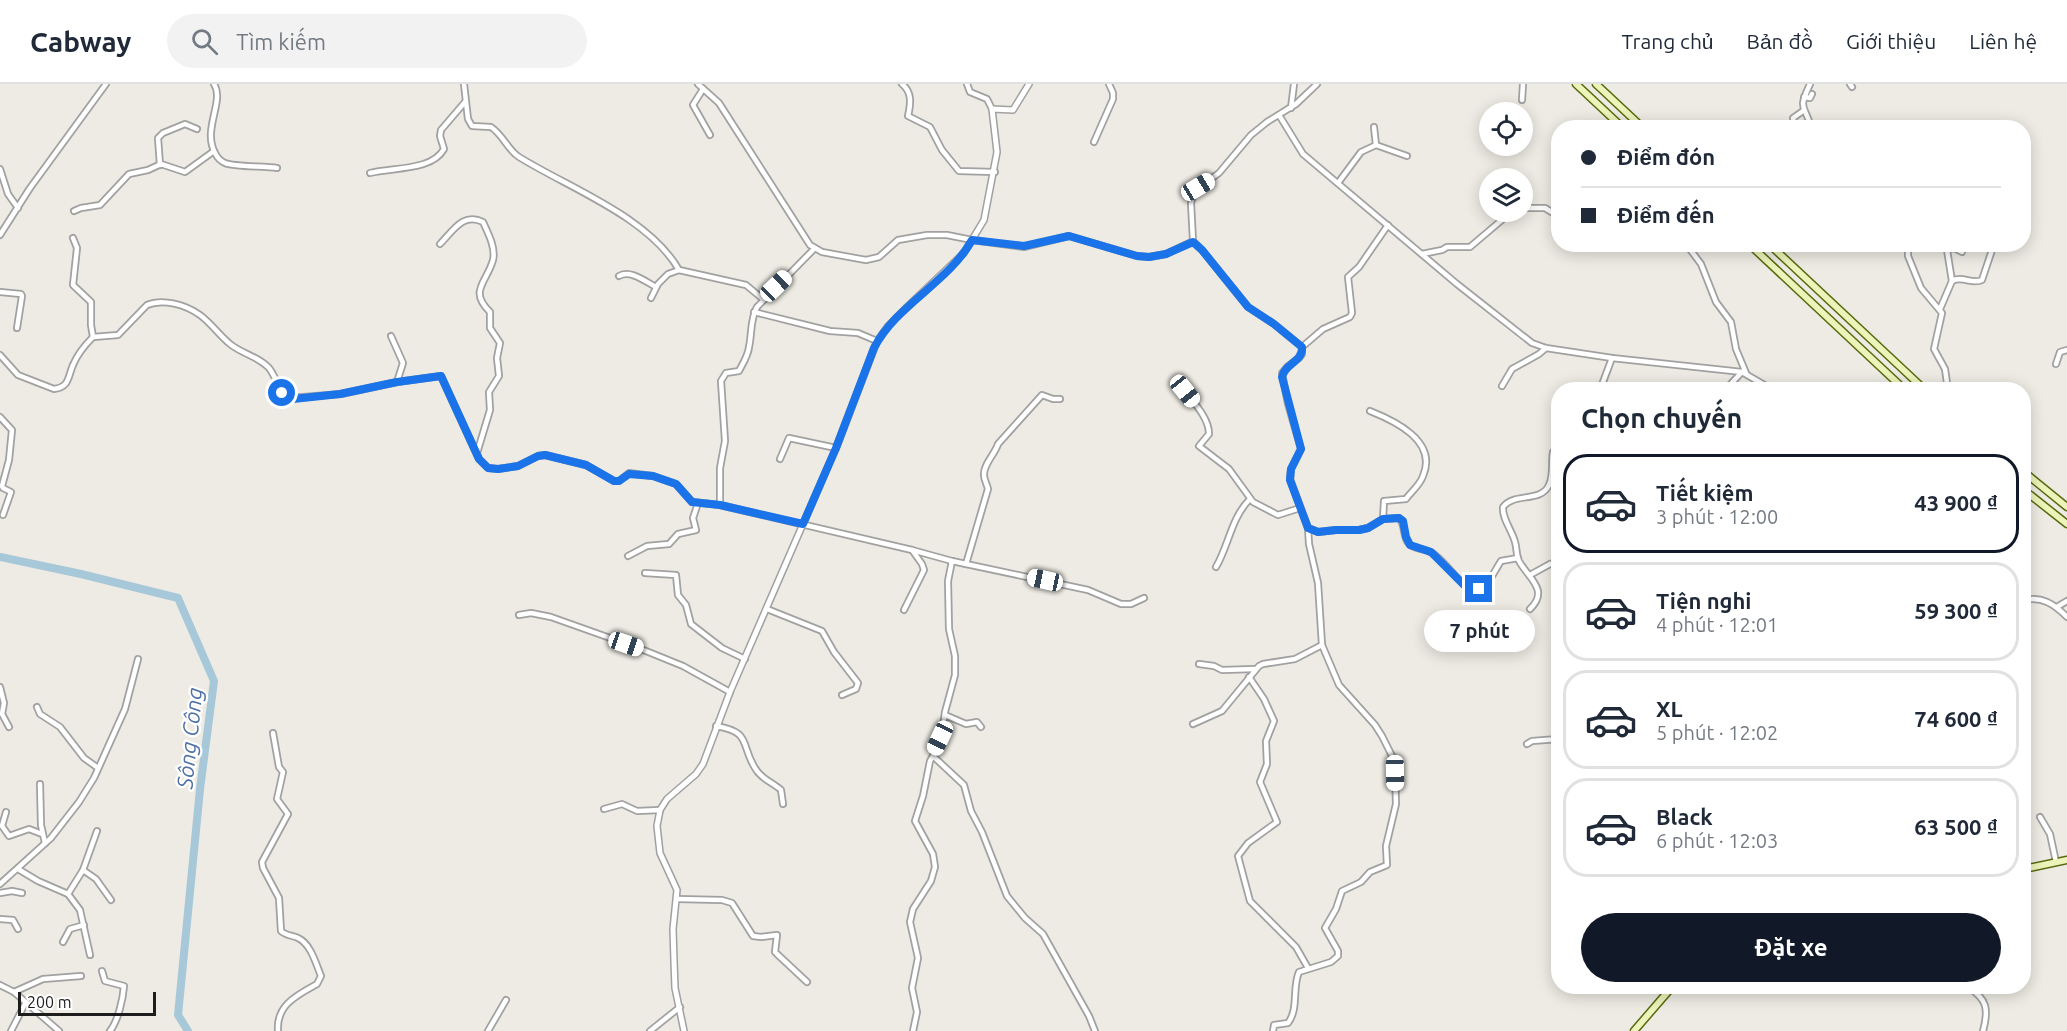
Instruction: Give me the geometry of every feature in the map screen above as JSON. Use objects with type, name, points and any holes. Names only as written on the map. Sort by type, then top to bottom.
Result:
[{"type":"main road","points":[[1576,84],[1614,120]]},
{"type":"main road","points":[[1596,84],[1634,120]]},
{"type":"main road","points":[[1758,252],[1896,382]]},
{"type":"main road","points":[[1778,252],[1916,382]]},
{"type":"main road","points":[[2031,478],[2067,507]]},
{"type":"main road","points":[[2031,496],[2067,524]]},
{"type":"main road","points":[[2031,867],[2067,860]]},
{"type":"main road","points":[[1637,1030],[1666,994]]},
{"type":"street","points":[[0,235],[30,189],[106,84]]},
{"type":"street","points":[[214,84],[218,92],[209,136],[214,151],[225,164],[277,168]]},
{"type":"street","points":[[464,84],[468,119],[472,126],[490,127],[518,156],[615,210],[649,234],[679,270]]},
{"type":"street","points":[[902,84],[909,92],[908,116],[930,126],[942,150],[956,168],[963,171],[994,172]]},
{"type":"street","points":[[684,1031],[675,988],[673,929],[677,899],[676,885],[658,844],[657,826],[660,810],[667,799],[700,770],[730,692],[836,448],[877,342],[888,326],[961,256],[986,217],[997,147],[992,109],[987,99],[970,92],[967,84]]},
{"type":"street","points":[[992,109],[1013,110],[1029,84]]},
{"type":"street","points":[[1094,142],[1113,99],[1109,84]]},
{"type":"street","points":[[1291,108],[1294,84]]},
{"type":"street","points":[[1302,347],[1274,324],[1248,307],[1193,242],[1191,203],[1194,191],[1219,173],[1251,135],[1291,108],[1317,84]]},
{"type":"street","points":[[1522,100],[1523,84]]},
{"type":"street","points":[[1807,120],[1803,111],[1804,97],[1810,84]]},
{"type":"street","points":[[710,135],[693,105],[701,86],[719,103],[792,219],[814,249],[822,252],[866,260],[879,257],[893,243],[903,238],[938,234],[1024,246],[1069,236],[1137,256],[1149,257],[1166,254],[1193,242]]},
{"type":"street","points":[[1804,97],[1810,98],[1812,94]]},
{"type":"street","points":[[370,173],[420,166],[437,158],[444,149],[440,136],[441,130],[465,102]]},
{"type":"street","points":[[1793,120],[1803,111]]},
{"type":"street","points":[[1279,115],[1299,149],[1422,254],[1527,339],[1546,348],[1744,373],[1759,382]]},
{"type":"street","points":[[160,165],[158,138],[185,124],[196,129]]},
{"type":"street","points":[[1374,127],[1376,145]]},
{"type":"street","points":[[1338,183],[1361,152],[1376,145],[1407,156]]},
{"type":"street","points":[[74,211],[100,205],[129,174],[160,165],[185,172],[214,151]]},
{"type":"street","points":[[0,169],[8,194],[18,208]]},
{"type":"street","points":[[1533,208],[1545,208],[1551,212]]},
{"type":"street","points":[[440,244],[460,223],[470,218],[483,222],[490,236],[493,260],[479,294],[482,304],[490,312],[490,328],[500,343],[497,358],[500,374],[489,392],[490,410],[477,453]]},
{"type":"street","points":[[1422,254],[1442,250],[1447,246],[1470,247],[1499,222]]},
{"type":"street","points":[[1273,1031],[1274,1025],[1290,1022],[1296,998],[1298,975],[1308,968],[1331,962],[1338,956],[1338,951],[1325,928],[1336,909],[1342,891],[1362,882],[1370,872],[1387,865],[1386,846],[1396,804],[1394,764],[1388,745],[1375,725],[1339,686],[1322,645],[1318,583],[1309,544],[1308,528],[1291,484],[1290,474],[1300,453],[1301,445],[1282,377],[1284,370],[1302,354],[1302,347],[1323,329],[1350,316],[1352,313],[1348,278],[1359,267],[1388,225]]},
{"type":"street","points":[[73,238],[77,248],[73,285],[91,302],[93,337]]},
{"type":"street","points":[[720,505],[720,468],[725,441],[721,381],[726,373],[739,371],[746,358],[750,346],[754,312],[763,299],[814,249]]},
{"type":"street","points":[[1692,252],[1701,264],[1716,302],[1731,322],[1736,349],[1744,373]]},
{"type":"street","points":[[1908,252],[1921,288],[1940,309],[1943,316],[1934,349],[1945,369],[1948,382]]},
{"type":"street","points":[[1940,309],[1952,281],[1947,252]]},
{"type":"street","points":[[1952,281],[1959,278],[1976,282],[1982,280],[1991,252]]},
{"type":"street","points":[[651,298],[656,287],[668,274],[679,270],[746,285],[763,299]]},
{"type":"street","points":[[619,276],[628,274],[656,287]]},
{"type":"street","points":[[0,292],[21,294],[17,328]]},
{"type":"street","points":[[0,355],[18,375],[54,389],[59,388],[69,381],[73,363],[93,337],[118,334],[147,305],[170,302],[195,312],[231,345],[268,367],[282,393],[290,398],[345,394],[397,382],[441,376],[484,466],[493,469],[518,466],[545,455],[586,465],[614,481],[619,481],[629,474],[653,476],[678,485],[689,501],[720,505],[952,561],[1088,590],[1126,605],[1144,598]]},
{"type":"street","points":[[754,312],[830,331],[858,333],[877,342]]},
{"type":"street","points":[[391,336],[403,363],[397,382]]},
{"type":"street","points":[[1502,386],[1512,369],[1546,348]]},
{"type":"street","points":[[2056,364],[2060,352],[2067,350]]},
{"type":"street","points":[[1603,382],[1612,358]]},
{"type":"street","points":[[1734,382],[1744,373]]},
{"type":"street","points":[[1185,391],[1208,426],[1209,434],[1199,446],[1229,469],[1250,500],[1278,515],[1300,508]]},
{"type":"street","points":[[966,564],[988,489],[984,479],[984,469],[998,444],[1042,394],[1053,399],[1060,399]]},
{"type":"street","points":[[1370,411],[1406,429],[1424,451],[1425,465],[1422,479],[1406,498],[1384,501],[1383,519]]},
{"type":"street","points":[[0,417],[12,430],[9,460],[2,486],[11,492],[3,514]]},
{"type":"street","points":[[780,459],[789,438],[836,448]]},
{"type":"street","points":[[1530,609],[1535,605],[1538,594],[1536,583],[1518,558],[1515,540],[1503,507],[1510,501],[1539,495],[1548,488],[1551,479]]},
{"type":"street","points":[[1216,567],[1226,549],[1234,521],[1250,500]]},
{"type":"street","points":[[628,556],[647,546],[669,544],[678,534],[696,530],[693,518],[698,503]]},
{"type":"street","points":[[1308,528],[1318,532],[1359,530],[1368,528],[1383,519],[1401,519],[1410,545],[1431,552],[1470,589],[1479,589],[1489,581],[1501,561],[1518,558]]},
{"type":"street","points":[[904,610],[924,570],[912,550]]},
{"type":"street","points":[[913,1031],[917,1012],[912,988],[918,958],[911,928],[911,915],[931,881],[934,867],[933,854],[915,821],[954,682],[948,581],[952,561]]},
{"type":"street","points":[[1530,575],[1551,564]]},
{"type":"street","points":[[645,573],[676,575],[678,595],[686,605],[691,624],[722,648],[745,659]]},
{"type":"street","points":[[2031,599],[2038,598],[2057,607],[2067,617]]},
{"type":"street","points":[[2057,607],[2067,601]]},
{"type":"street","points":[[766,609],[825,634],[834,652],[858,683],[856,689],[843,695]]},
{"type":"street","points":[[519,615],[531,613],[551,617],[641,649],[683,666],[730,692]]},
{"type":"street","points":[[1193,724],[1222,711],[1255,669],[1263,664],[1296,660],[1322,645]]},
{"type":"street","points":[[0,884],[45,843],[79,802],[98,768],[124,710],[138,659]]},
{"type":"street","points":[[1199,664],[1214,666],[1222,670],[1255,669]]},
{"type":"street","points":[[1249,677],[1264,699],[1274,721],[1266,741],[1267,764],[1260,782],[1277,822],[1248,843],[1238,856],[1250,901],[1296,947],[1308,968]]},
{"type":"street","points":[[0,687],[4,703],[2,714],[9,727]]},
{"type":"street","points":[[37,707],[40,714],[60,728],[84,758],[98,768]]},
{"type":"street","points":[[945,715],[966,724],[977,722],[981,727]]},
{"type":"street","points":[[716,726],[731,729],[740,734],[755,768],[765,779],[781,790],[783,804]]},
{"type":"street","points":[[273,733],[279,767],[283,772],[277,799],[288,814],[262,862],[263,868],[279,898],[281,931],[285,935],[306,943],[321,975],[320,982],[290,999],[281,1012],[278,1031]]},
{"type":"street","points":[[1527,744],[1532,741],[1551,740]]},
{"type":"street","points":[[934,754],[938,762],[964,786],[971,811],[982,832],[1007,896],[1025,918],[1043,934],[1095,1031]]},
{"type":"street","points":[[40,784],[42,834],[45,843]]},
{"type":"street","points":[[604,809],[622,804],[637,810],[660,810]]},
{"type":"street","points":[[6,812],[2,826],[9,836],[29,830],[42,834]]},
{"type":"street","points":[[2040,817],[2050,834],[2056,862]]},
{"type":"street","points":[[68,894],[84,870],[97,831]]},
{"type":"street","points":[[18,869],[68,894],[80,910],[90,955]]},
{"type":"street","points":[[84,870],[98,882],[111,900]]},
{"type":"street","points":[[0,893],[12,891],[22,893]]},
{"type":"street","points":[[677,899],[722,900],[732,903],[753,936],[777,935],[775,952],[807,982]]},
{"type":"street","points":[[0,918],[13,920],[18,929]]},
{"type":"street","points":[[63,942],[70,929],[84,925]]},
{"type":"street","points":[[102,971],[105,981],[124,986],[123,1004],[119,1008],[110,1031]]},
{"type":"street","points":[[14,992],[43,979],[81,976]]},
{"type":"street","points":[[0,984],[14,992],[60,1031]]},
{"type":"street","points":[[1978,994],[1984,1003],[1986,1020],[1983,1031]]},
{"type":"street","points":[[488,1031],[507,1000]]},
{"type":"street","points":[[11,1031],[26,1002]]},
{"type":"street","points":[[650,1031],[680,1007]]},
{"type":"waterway","name":"Sông Công","points":[[0,557],[178,598],[214,681],[200,789],[178,1015],[188,1031]]},
{"type":"route","points":[[282,393],[293,399],[345,394],[438,375],[443,377],[481,463],[488,468],[518,466],[545,455],[586,465],[616,482],[627,474],[656,477],[680,486],[687,499],[692,502],[720,505],[803,524],[882,333],[961,256],[972,240],[1031,246],[1069,236],[1137,256],[1149,257],[1161,256],[1193,242],[1248,307],[1274,324],[1302,347],[1302,354],[1284,370],[1282,377],[1301,445],[1300,453],[1291,469],[1290,480],[1308,528],[1318,532],[1359,530],[1368,528],[1383,519],[1399,518],[1403,521],[1410,545],[1431,552],[1466,587],[1479,589]]}]
